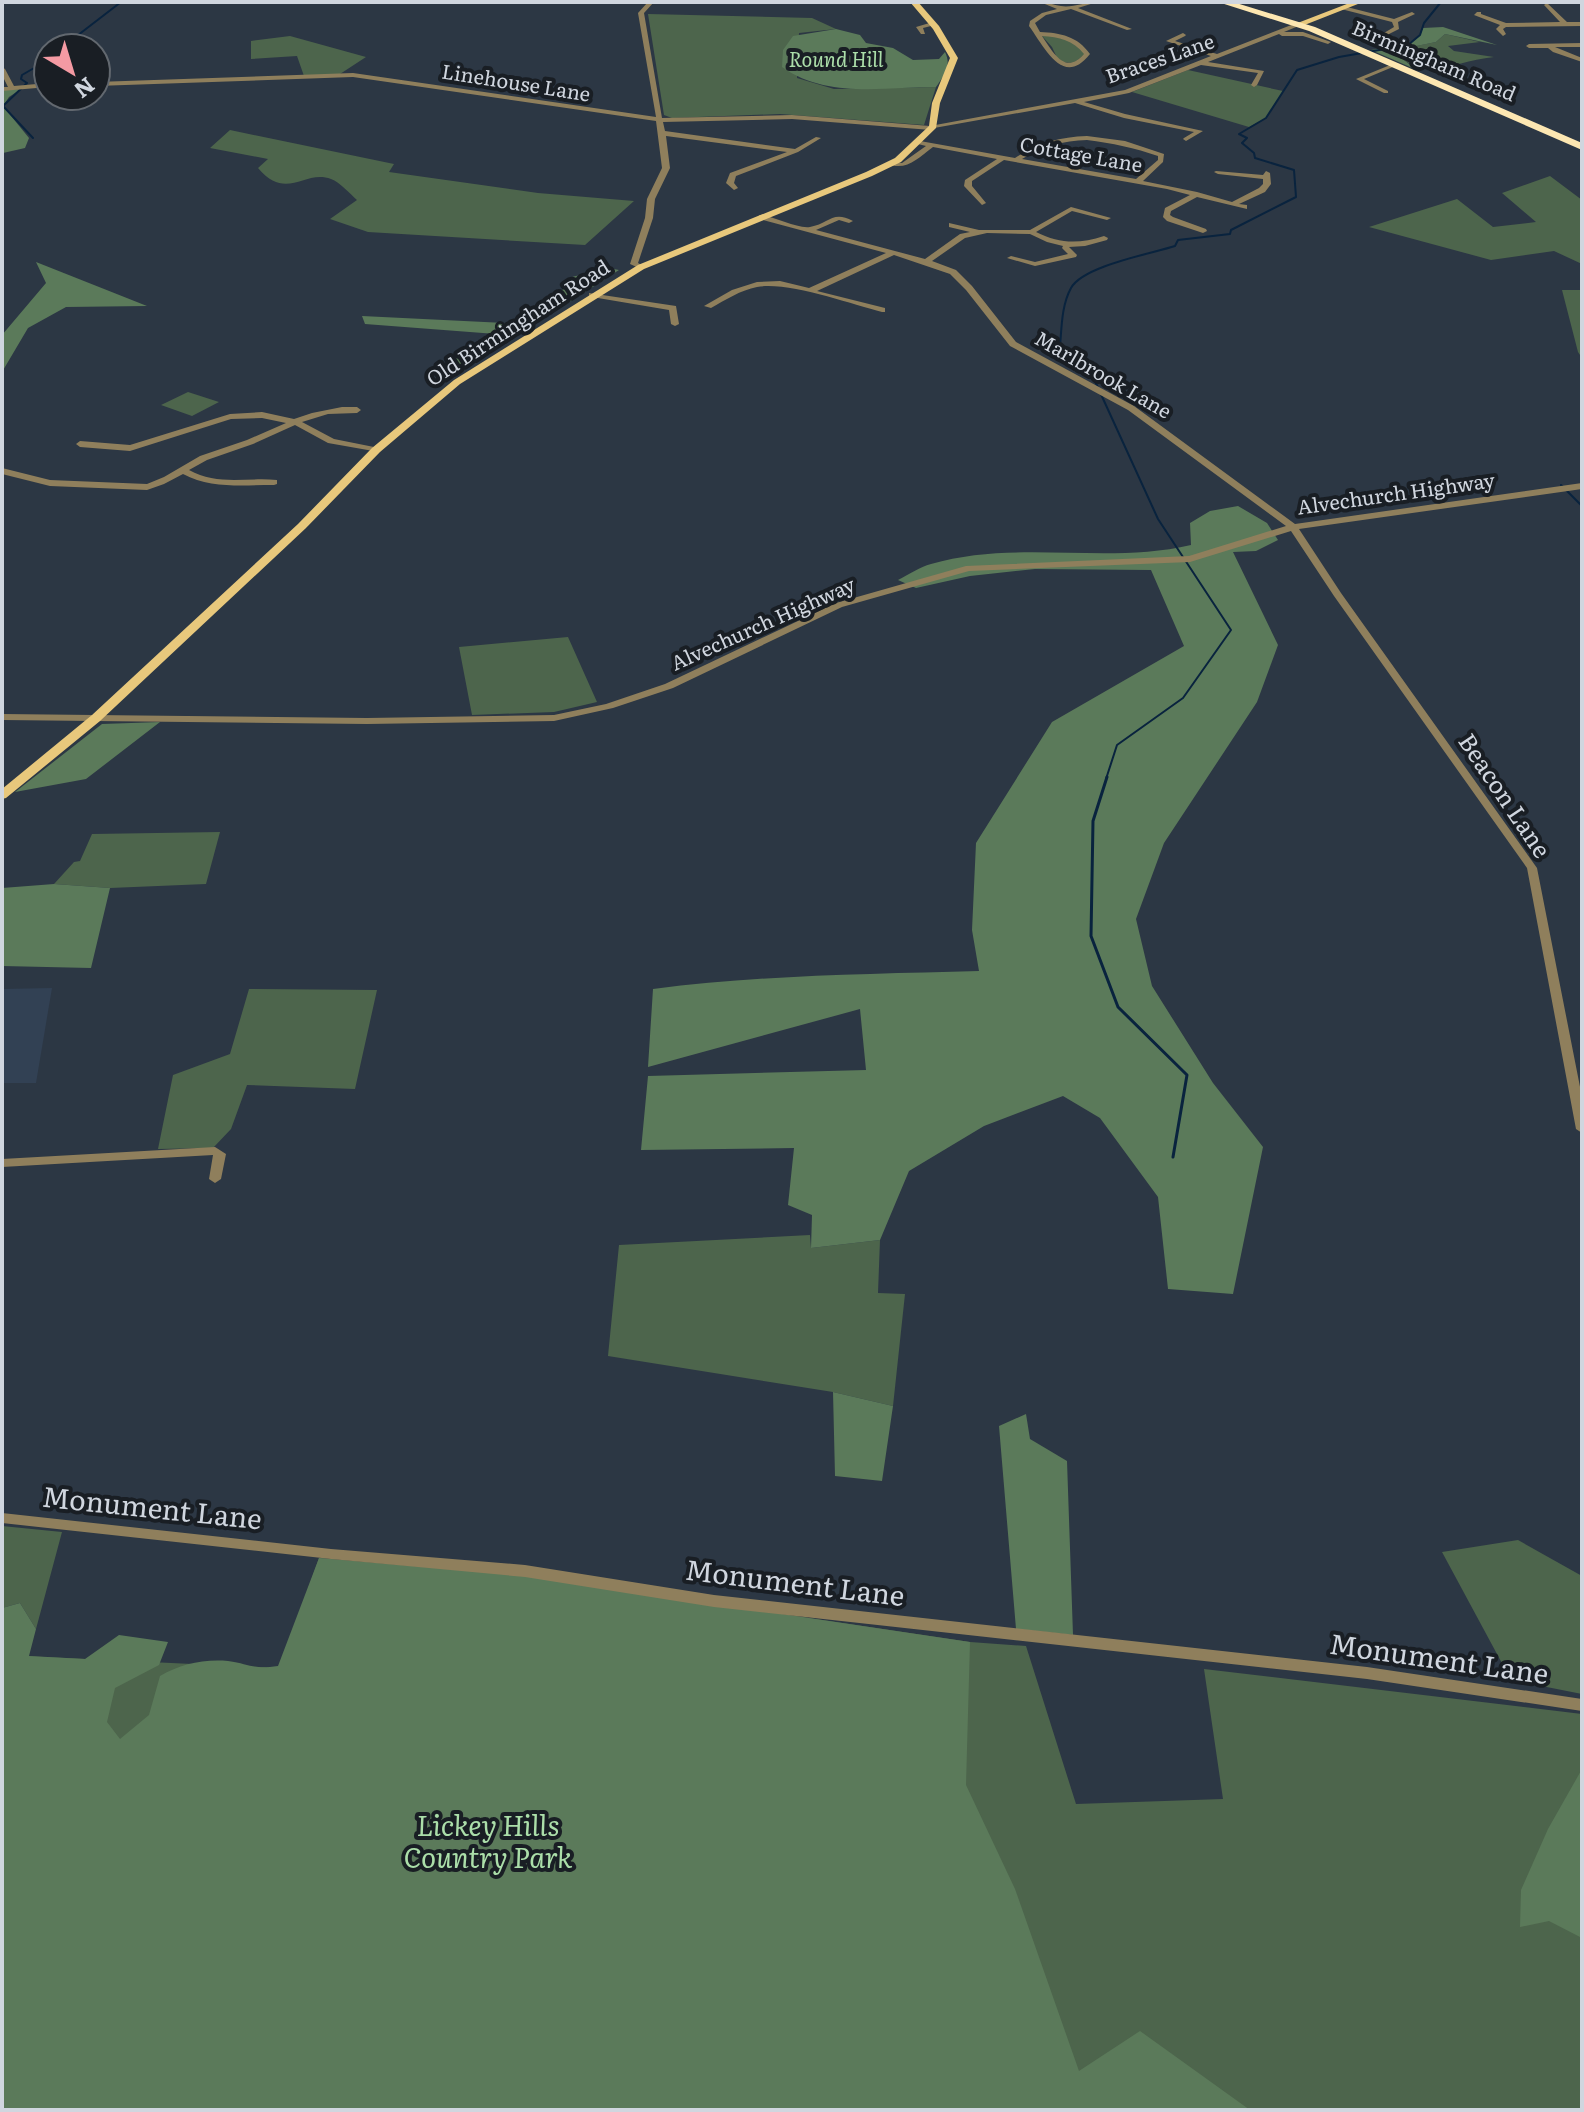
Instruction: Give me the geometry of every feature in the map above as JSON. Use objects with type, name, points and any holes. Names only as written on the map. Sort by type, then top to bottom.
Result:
[{"type":"highway","name":"Birmingham Road","points":[[1223,2],[1299,24],[1367,51],[1582,147]]},
{"type":"main road","name":"Old Birmingham Road","points":[[2,795],[96,718],[302,526],[376,450],[447,390],[592,295],[641,267],[891,164],[920,143],[932,127],[936,103],[954,58],[933,24],[914,2]]},
{"type":"main road","points":[[1299,24],[1359,2]]},
{"type":"street","points":[[641,267],[634,264],[637,247],[649,218],[655,185],[666,168],[641,13],[651,2]]},
{"type":"street","points":[[1043,2],[1063,9]]},
{"type":"street","points":[[1038,34],[1077,42],[1087,54],[1078,63],[1058,63],[1032,26],[1033,19],[1094,2]]},
{"type":"street","points":[[1547,5],[1566,25]]},
{"type":"street","points":[[1071,7],[1129,29]]},
{"type":"street","points":[[1343,8],[1395,21],[1412,14]]},
{"type":"street","points":[[1476,14],[1500,31],[1582,24]]},
{"type":"street","points":[[1387,33],[1397,28],[1395,21]]},
{"type":"street","points":[[923,33],[919,27],[933,24]]},
{"type":"street","name":"Braces Lane","points":[[932,127],[1127,92],[1299,24]]},
{"type":"street","name":"Birmingham Road","points":[[1275,33],[1303,34],[1328,42]]},
{"type":"street","points":[[1183,35],[1169,41],[1217,56]]},
{"type":"street","points":[[1549,45],[1555,51],[1582,60]]},
{"type":"street","points":[[1529,46],[1582,45]]},
{"type":"street","points":[[1199,63],[1274,72]]},
{"type":"street","points":[[1386,92],[1359,79],[1397,64]]},
{"type":"street","points":[[2,69],[12,88]]},
{"type":"street","points":[[1254,85],[1262,72]]},
{"type":"street","name":"Linehouse Lane","points":[[112,84],[368,76],[660,120],[792,117],[932,127]]},
{"type":"street","points":[[2,89],[32,86]]},
{"type":"street","points":[[1075,101],[1124,116],[1200,131],[1186,139]]},
{"type":"street","points":[[662,133],[796,151]]},
{"type":"street","points":[[1016,160],[1039,144],[1086,136],[1162,155],[1161,161],[1138,181]]},
{"type":"street","points":[[734,188],[728,172],[732,169],[777,159],[818,138]]},
{"type":"street","name":"Cottage Lane","points":[[920,143],[1138,181],[1244,207]]},
{"type":"street","points":[[891,164],[903,165],[932,145]]},
{"type":"street","points":[[970,204],[985,203],[968,186],[969,180],[1003,158]]},
{"type":"street","points":[[1218,172],[1266,175],[1267,184],[1262,190],[1235,203]]},
{"type":"street","points":[[1111,188],[1121,179]]},
{"type":"street","points":[[1197,194],[1168,210],[1166,215],[1203,231]]},
{"type":"street","points":[[1062,207],[1103,216]]},
{"type":"street","points":[[1031,232],[1071,209]]},
{"type":"street","name":"Marlbrook Lane","points":[[762,217],[953,272],[1013,344],[1131,408],[1293,527]]},
{"type":"street","points":[[809,230],[839,218],[849,221]]},
{"type":"street","points":[[952,225],[977,232],[1031,232],[1073,254]]},
{"type":"street","points":[[926,262],[963,236],[977,232]]},
{"type":"street","points":[[1011,258],[1038,266],[1073,254],[1104,238]]},
{"type":"street","points":[[810,291],[893,253]]},
{"type":"street","points":[[708,306],[753,283],[782,283],[882,310]]},
{"type":"street","points":[[592,295],[673,308],[675,324]]},
{"type":"street","points":[[161,483],[212,454],[253,441],[323,410],[357,410]]},
{"type":"street","points":[[80,444],[130,448],[244,415],[295,422],[331,441],[376,450]]},
{"type":"street","points":[[2,471],[50,483],[131,489],[200,478]]},
{"type":"street","points":[[184,471],[230,485],[256,486],[274,482]]},
{"type":"street","name":"Alvechurch Highway","points":[[2,717],[367,721],[554,718],[609,706],[669,686],[839,605],[969,568],[1190,559],[1293,527],[1582,486]]},
{"type":"street","name":"Beacon Lane","points":[[1293,527],[1337,594],[1532,868],[1582,1129]]},
{"type":"street","points":[[2,1163],[215,1151],[220,1154],[215,1179]]},
{"type":"street","name":"Monument Lane","points":[[2,1518],[331,1554],[525,1571],[714,1601],[1367,1673],[1582,1705]]},
{"type":"shaded area","points":[[52,988],[36,1083],[2,1083],[2,989]]},
{"type":"green space","points":[[648,14],[812,18],[836,29],[799,33],[797,78],[834,89],[936,87],[924,125],[780,114],[672,118],[664,115]]},
{"type":"green space","points":[[1443,27],[1497,45],[1445,34],[1436,42],[1392,51],[1417,70],[1371,50],[1402,46],[1415,40],[1423,28]]},
{"type":"green space","name":"Round Hill","points":[[836,29],[860,35],[866,43],[893,48],[913,60],[939,59],[945,52],[948,62],[946,70],[936,87],[856,89],[818,84],[782,67],[783,50],[793,36]]},
{"type":"green space","points":[[1445,34],[1480,42],[1448,46],[1454,51],[1494,57],[1429,68],[1404,61],[1391,51],[1436,42]]},
{"type":"green space","points":[[290,36],[366,57],[340,74],[304,76],[297,56],[251,59],[251,41]]},
{"type":"green space","points":[[1042,36],[1074,42],[1085,54],[1074,63],[1059,62]]},
{"type":"green space","points":[[1188,70],[1283,91],[1266,118],[1249,127],[1132,92]]},
{"type":"green space","points":[[21,89],[9,97],[3,106],[29,138],[25,148],[3,153],[2,90]]},
{"type":"green space","points":[[230,130],[394,164],[389,172],[538,193],[634,201],[585,245],[368,232],[330,219],[357,200],[334,181],[321,177],[278,183],[258,168],[268,159],[210,148]]},
{"type":"green space","points":[[1550,176],[1582,200],[1582,264],[1554,251],[1491,260],[1369,227],[1457,199],[1493,227],[1536,222],[1502,193]]},
{"type":"green space","points":[[36,262],[147,306],[66,307],[28,328],[2,372],[2,335],[46,283]]},
{"type":"green space","points":[[608,268],[619,270],[460,372],[440,368],[496,334],[365,324],[362,316],[523,324],[558,303],[558,296],[572,277]]},
{"type":"green space","points":[[1562,290],[1582,290],[1582,358],[1578,352]]},
{"type":"green space","points":[[188,392],[219,402],[192,416],[161,405]]},
{"type":"green space","points":[[1238,506],[1267,523],[1278,540],[1256,551],[1233,552],[1278,645],[1257,702],[1164,843],[1136,919],[1152,986],[1213,1083],[1263,1147],[1233,1294],[1168,1289],[1158,1197],[1100,1118],[1063,1096],[984,1126],[909,1171],[880,1240],[811,1248],[812,1215],[788,1205],[794,1148],[641,1150],[648,1076],[866,1070],[860,1009],[648,1067],[653,989],[775,978],[979,971],[972,930],[976,843],[1052,722],[1184,646],[1151,570],[1035,569],[970,576],[916,588],[898,580],[927,565],[996,553],[1126,553],[1191,545],[1190,523],[1210,511]]},
{"type":"green space","points":[[568,637],[597,702],[554,712],[472,715],[459,647]]},
{"type":"green space","points":[[160,722],[86,779],[15,792],[102,724]]},
{"type":"green space","points":[[220,832],[206,884],[110,888],[54,884],[74,862],[80,861],[92,834]]},
{"type":"green space","points":[[54,884],[110,888],[91,968],[2,966],[2,888]]},
{"type":"green space","points":[[249,989],[377,990],[355,1089],[247,1085],[231,1129],[213,1148],[158,1149],[173,1075],[230,1054]]},
{"type":"green space","points":[[810,1235],[811,1248],[880,1240],[878,1293],[905,1294],[893,1406],[833,1392],[608,1356],[619,1245]]},
{"type":"green space","points":[[833,1392],[893,1406],[882,1481],[835,1476]]},
{"type":"green space","points":[[1026,1414],[1030,1439],[1067,1461],[1073,1635],[1016,1629],[999,1426]]},
{"type":"green space","points":[[2,1526],[62,1532],[36,1629],[20,1603],[2,1608]]},
{"type":"green space","points":[[1518,1540],[1582,1576],[1582,1694],[1511,1680],[1442,1552]]},
{"type":"green space","name":"Lickey Hills Country Park","points":[[319,1558],[519,1575],[970,1642],[1026,1646],[1076,1804],[1223,1799],[1204,1669],[1582,1714],[1582,2110],[2,2110],[2,1655],[280,1668]]},
{"type":"green space","name":"Lickey Hills Country Park","points":[[319,1558],[519,1575],[970,1642],[966,1785],[1015,1889],[1079,2071],[1140,2031],[1250,2110],[2,2110],[2,1608],[20,1603],[36,1629],[29,1656],[85,1659],[119,1635],[168,1642],[159,1665],[115,1688],[107,1722],[120,1739],[149,1715],[160,1676],[168,1672],[184,1665],[210,1661],[257,1667],[278,1666]]},
{"type":"green space","points":[[1582,1769],[1582,1938],[1549,1921],[1520,1927],[1521,1890],[1548,1829]]},
{"type":"waterway","points":[[82,32],[121,2]]},
{"type":"waterway","points":[[1106,779],[1117,745],[1183,698],[1231,630],[1158,519],[1094,379],[1059,356],[1067,296],[1078,280],[1089,273],[1175,246],[1178,240],[1230,234],[1231,230],[1296,197],[1294,170],[1255,158],[1254,153],[1242,143],[1247,138],[1239,134],[1266,118],[1297,70],[1339,57],[1408,45],[1420,35],[1424,23],[1441,2]]},
{"type":"waterway","points":[[32,69],[22,75],[21,79],[27,83],[3,106],[33,138]]},
{"type":"waterway","points":[[1561,485],[1582,506]]},
{"type":"waterway","points":[[1107,777],[1093,821],[1091,936],[1118,1007],[1187,1075],[1173,1157]]}]
